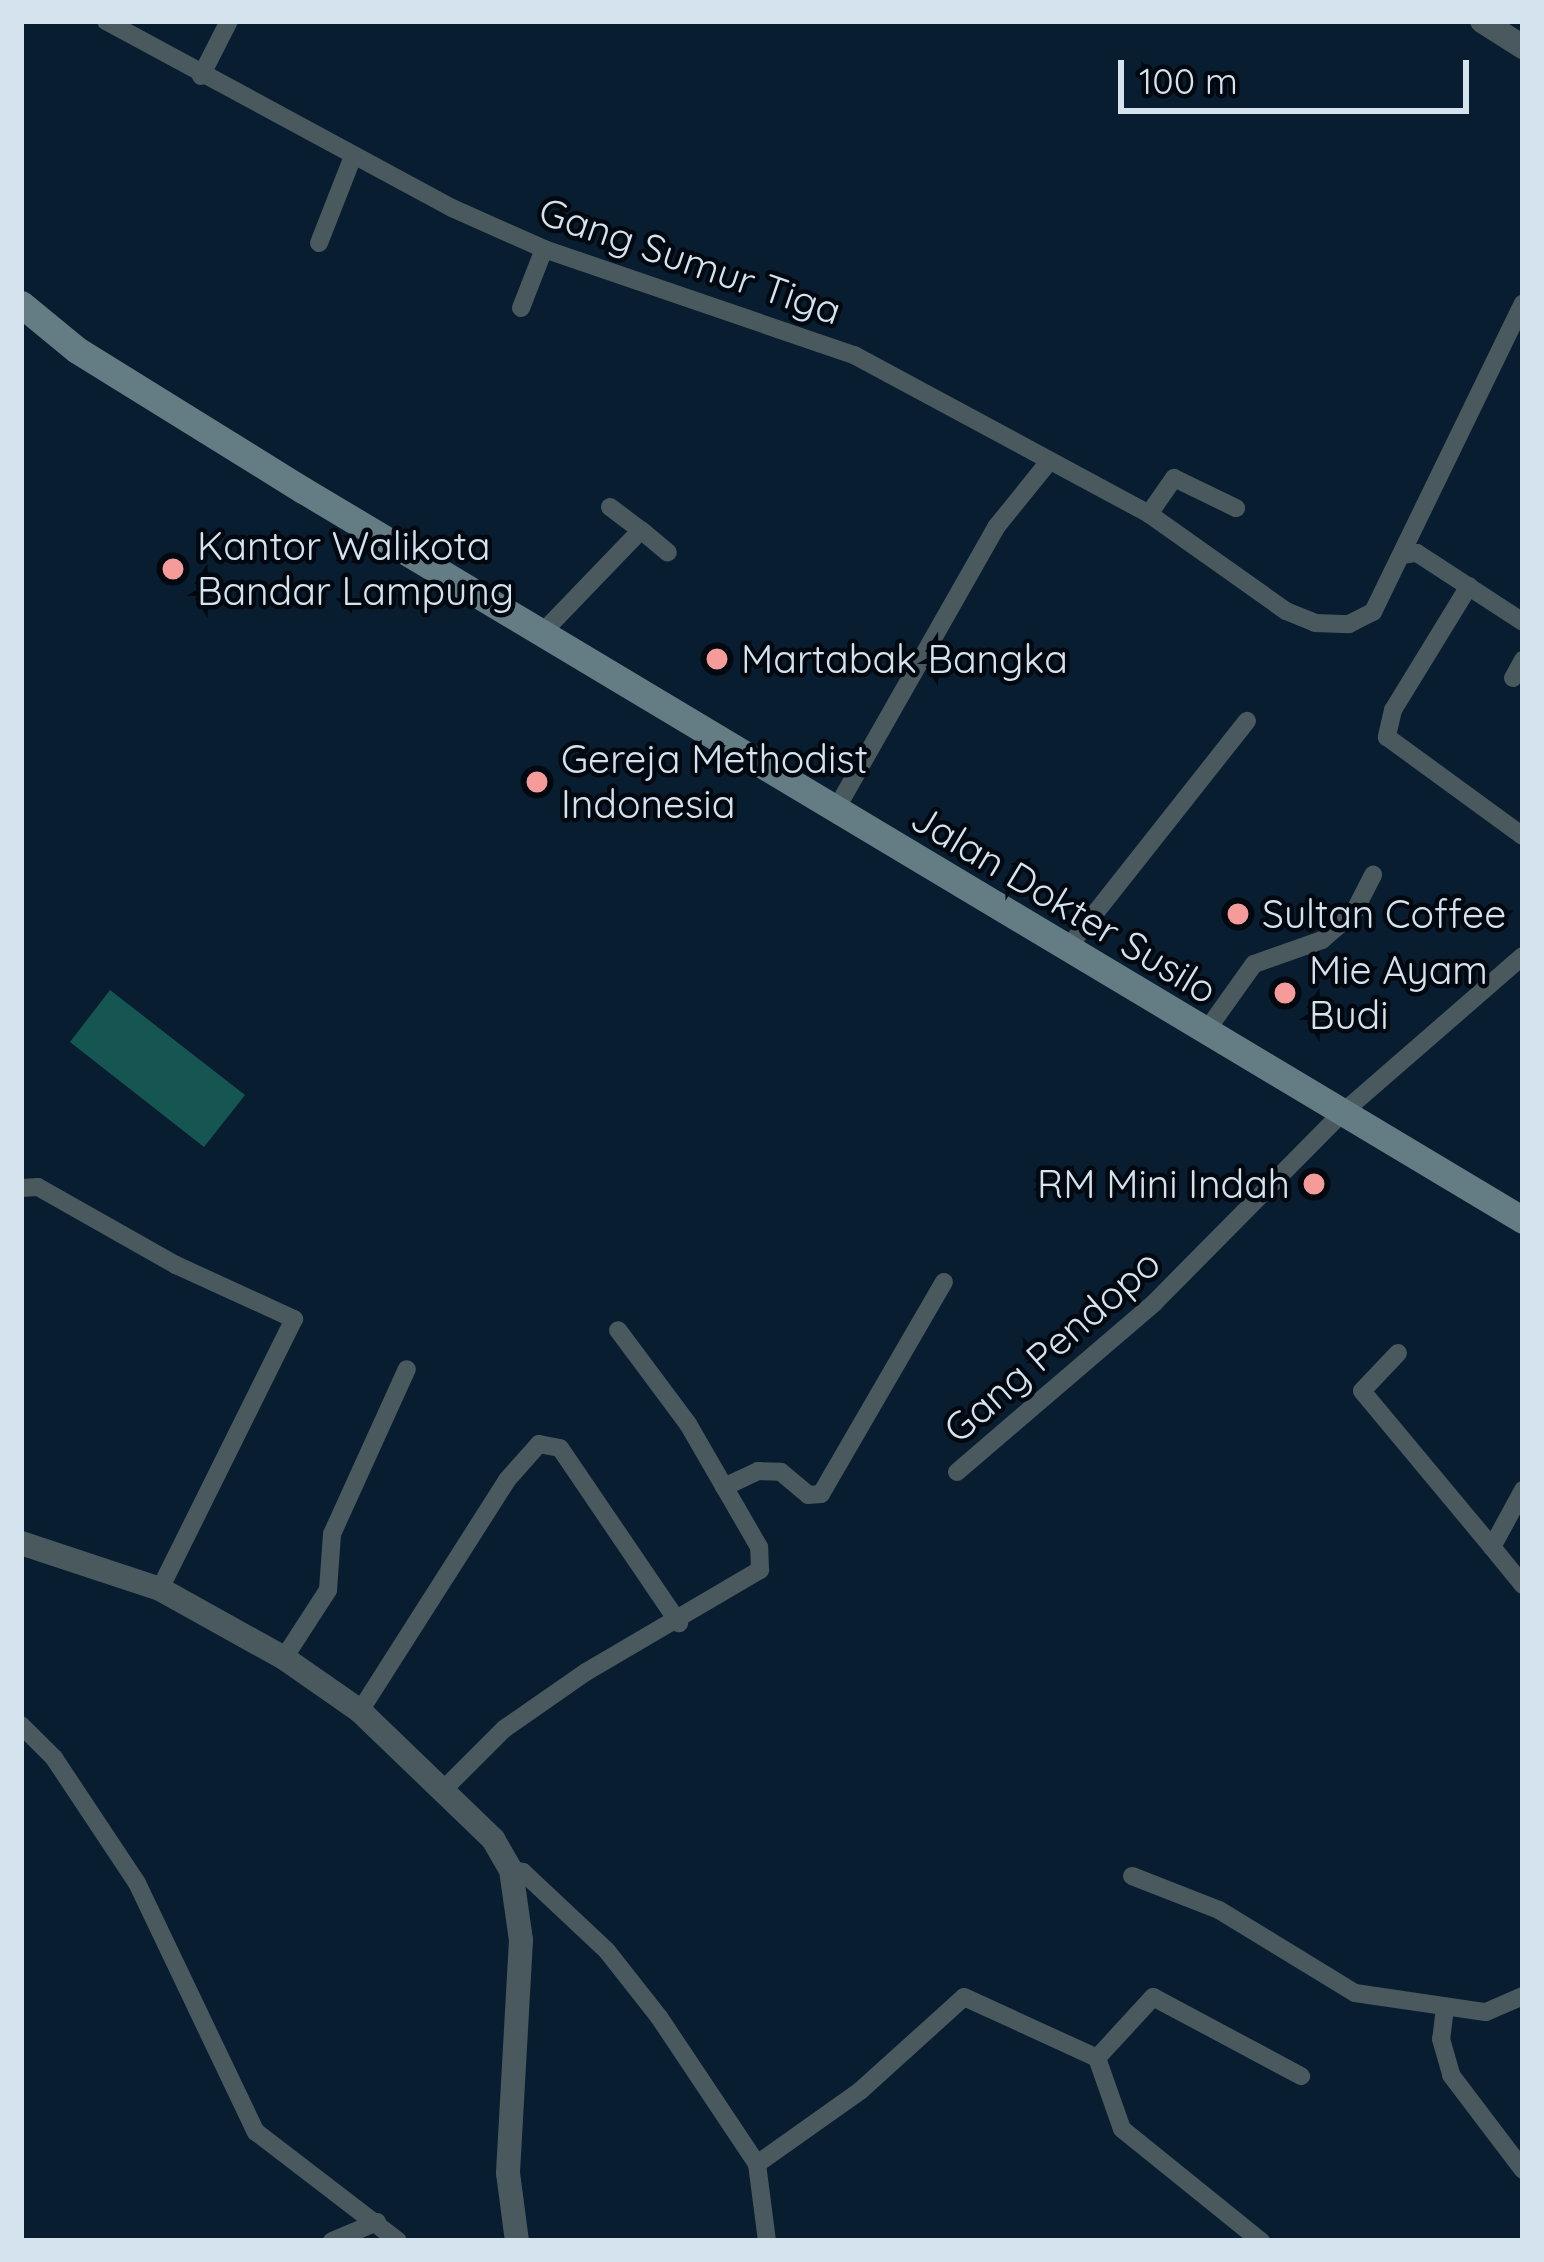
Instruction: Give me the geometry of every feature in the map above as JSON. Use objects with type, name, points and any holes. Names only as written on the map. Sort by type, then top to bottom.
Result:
[{"type":"main road","name":"Jalan Dokter Susilo","points":[[21,304],[76,350],[541,634],[1204,1034],[1523,1220]]},
{"type":"main road","name":"Jalan Dokter Susilo","points":[[21,328],[76,350]]},
{"type":"street","name":"Gang Sumur Tiga","points":[[106,21],[352,159],[544,249],[813,334],[1047,464],[1149,514],[1286,611],[1315,622],[1349,624],[1373,612],[1402,555]]},
{"type":"street","points":[[201,76],[229,21]]},
{"type":"street","points":[[1482,21],[1523,47]]},
{"type":"street","points":[[319,243],[352,159]]},
{"type":"street","points":[[520,308],[544,249]]},
{"type":"street","points":[[1402,555],[1523,302]]},
{"type":"street","points":[[835,811],[998,526],[1047,464]]},
{"type":"street","points":[[1149,514],[1174,478],[1236,508]]},
{"type":"street","points":[[610,507],[668,553]]},
{"type":"street","points":[[541,634],[641,530]]},
{"type":"street","points":[[1402,555],[1417,553],[1523,622]]},
{"type":"street","points":[[1469,586],[1394,710],[1387,736],[1523,836]]},
{"type":"street","points":[[1066,950],[1246,721]]},
{"type":"street","points":[[1204,1034],[1254,964],[1322,940],[1354,912],[1373,875]]},
{"type":"street","name":"Gang Pendopo","points":[[957,1472],[1171,1288],[1341,1114],[1523,956]]},
{"type":"street","points":[[21,1188],[38,1187],[176,1265],[294,1319],[160,1588]]},
{"type":"street","points":[[724,1487],[758,1471],[781,1472],[808,1495],[821,1494],[944,1282]]},
{"type":"street","points":[[445,1788],[504,1729],[586,1672],[679,1623],[760,1570],[759,1547],[724,1487],[618,1330]]},
{"type":"street","points":[[1398,1353],[1366,1384],[1364,1396],[1523,1585]]},
{"type":"street","points":[[284,1658],[328,1590],[332,1534],[407,1369]]},
{"type":"street","points":[[361,1711],[507,1480],[538,1444],[560,1448],[679,1623]]},
{"type":"street","points":[[1492,1547],[1523,1490]]},
{"type":"street","points":[[21,1543],[160,1588],[284,1658],[361,1711],[445,1788],[511,1870],[607,1952],[757,2164],[767,2241]]},
{"type":"street","points":[[21,1725],[54,1758],[137,1883],[256,2132],[398,2241]]},
{"type":"street","points":[[511,1870],[521,1940],[508,2173],[517,2241]]},
{"type":"street","points":[[1132,1876],[1220,1910],[1355,1993],[1486,2012],[1523,1996]]},
{"type":"street","points":[[757,2164],[860,2091],[964,1997],[1097,2058],[1123,2129],[1261,2241]]},
{"type":"street","points":[[1097,2058],[1111,2051],[1138,2005],[1153,1997],[1301,2076]]},
{"type":"street","points":[[1445,2008],[1441,2039],[1450,2075],[1523,2170]]},
{"type":"street","points":[[332,2241],[377,2222]]},
{"type":"shaded area","points":[[110,990],[245,1095],[204,1147],[70,1042]]},
{"type":"place","name":"Kantor Walikota Bandar Lampung","points":[[173,569]]},
{"type":"place","name":"Martabak Bangka","points":[[717,659]]},
{"type":"place","name":"Gereja Methodist Indonesia","points":[[537,782]]},
{"type":"place","name":"Sultan Coffee","points":[[1238,914]]},
{"type":"place","name":"Mie Ayam Budi","points":[[1285,993]]},
{"type":"place","name":"RM Mini Indah","points":[[1314,1184]]}]
